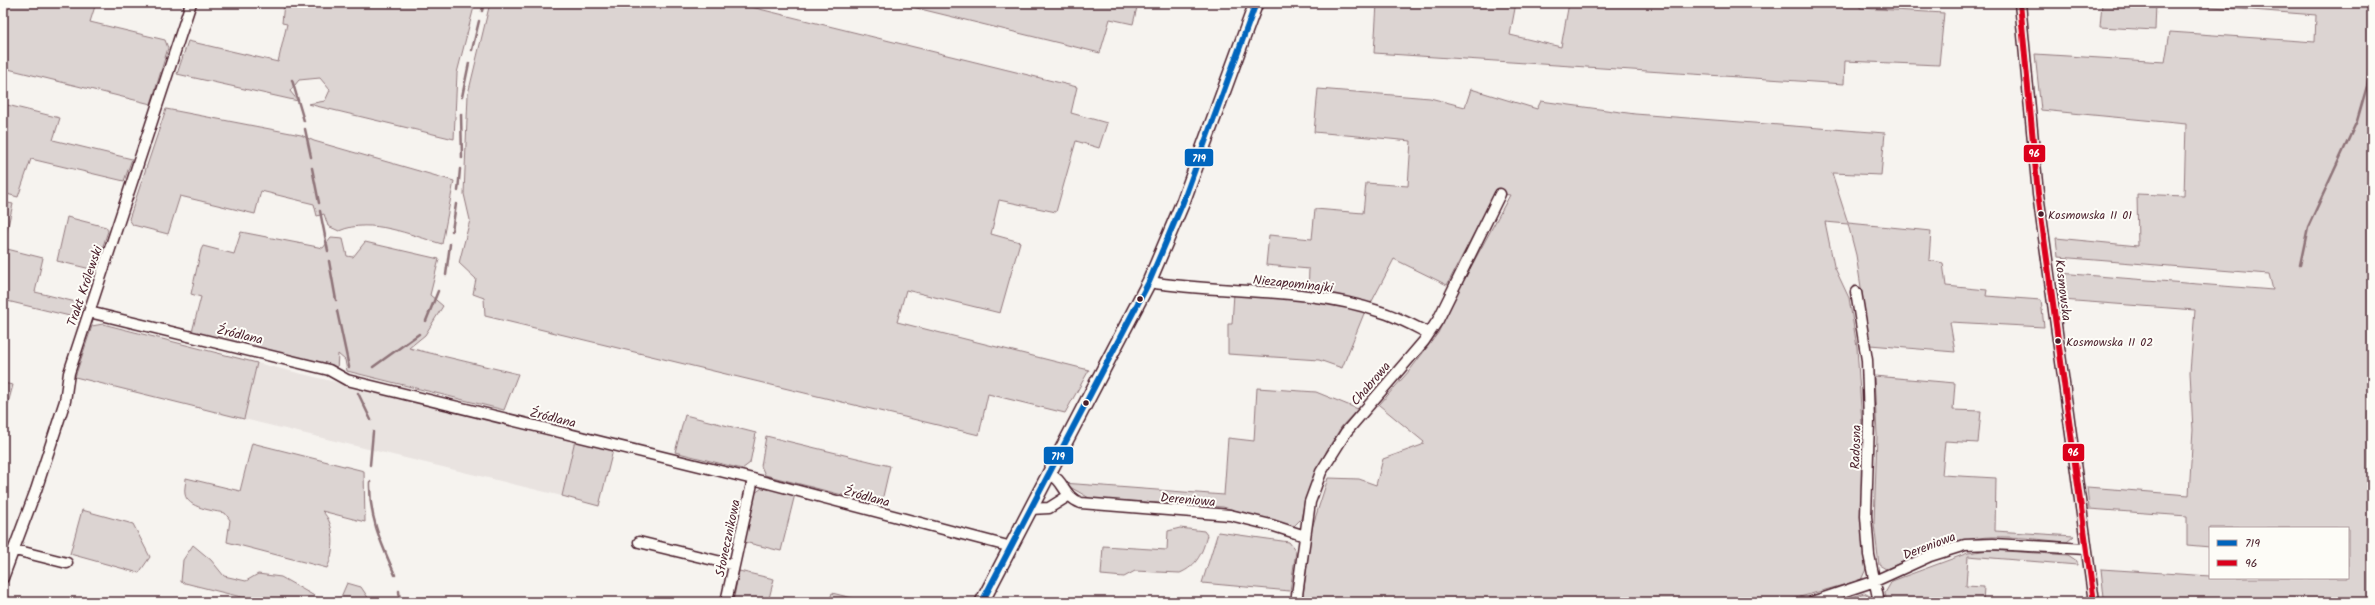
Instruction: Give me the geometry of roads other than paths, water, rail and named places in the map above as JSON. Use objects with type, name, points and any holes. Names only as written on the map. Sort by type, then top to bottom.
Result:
[{"type":"main road","points":[[982,602],[1149,282],[1183,202],[1256,3]]},
{"type":"street","name":"Trakt Królewski","points":[[3,578],[15,550],[62,408],[69,373],[191,3]]},
{"type":"street","name":"Kosmowska","points":[[2020,3],[2038,194],[2094,602]]},
{"type":"street","name":"Chabrowa","points":[[1296,602],[1310,502],[1321,472],[1346,432],[1438,320],[1500,194]]},
{"type":"street","name":"Niezapominajki","points":[[1149,282],[1341,302],[1377,310],[1400,318],[1428,333]]},
{"type":"street","name":"Radosna","points":[[1856,292],[1867,360],[1869,421],[1866,516],[1869,555],[1879,602]]},
{"type":"street","name":"Źródlana","points":[[89,312],[321,368],[348,380],[753,479],[1004,545],[1009,549]]},
{"type":"street","points":[[1030,509],[1049,508],[1068,496],[1059,479],[1049,474]]},
{"type":"street","name":"Słonecznikowa","points":[[726,602],[753,479]]},
{"type":"street","name":"Dereniowa","points":[[1068,496],[1081,504],[1230,515],[1271,525],[1305,536]]},
{"type":"street","points":[[639,542],[734,565]]},
{"type":"street","name":"Dereniowa","points":[[1812,602],[1875,581],[1930,556],[1965,545],[1993,544],[2086,549]]},
{"type":"street","points":[[15,550],[67,563]]},
{"type":"waterway","points":[[482,11],[484,3]]},
{"type":"waterway","points":[[472,50],[479,21]]},
{"type":"waterway","points":[[2300,265],[2308,227],[2357,121],[2367,86],[2372,47]]},
{"type":"waterway","points":[[462,97],[469,63]]},
{"type":"waterway","points":[[292,80],[304,121]]},
{"type":"waterway","points":[[461,114],[462,158]]},
{"type":"waterway","points":[[305,129],[311,157]]},
{"type":"waterway","points":[[312,168],[319,203]]},
{"type":"waterway","points":[[458,191],[460,169]]},
{"type":"waterway","points":[[452,231],[456,204]]},
{"type":"waterway","points":[[320,211],[328,251]]},
{"type":"waterway","points":[[446,275],[450,244]]},
{"type":"waterway","points":[[329,261],[336,300]]},
{"type":"waterway","points":[[426,321],[438,291]]},
{"type":"waterway","points":[[337,311],[349,367]]},
{"type":"waterway","points":[[373,367],[419,334]]},
{"type":"waterway","points":[[358,393],[371,420]]},
{"type":"waterway","points":[[370,465],[373,432]]},
{"type":"waterway","points":[[370,482],[370,495],[374,519],[395,575]]},
{"type":"waterway","points":[[399,591],[400,602]]},
{"type":"place","name":"Kosmowska II 01","points":[[2041,214]]},
{"type":"place","name":"Kosmowska II 02","points":[[2058,341]]}]
